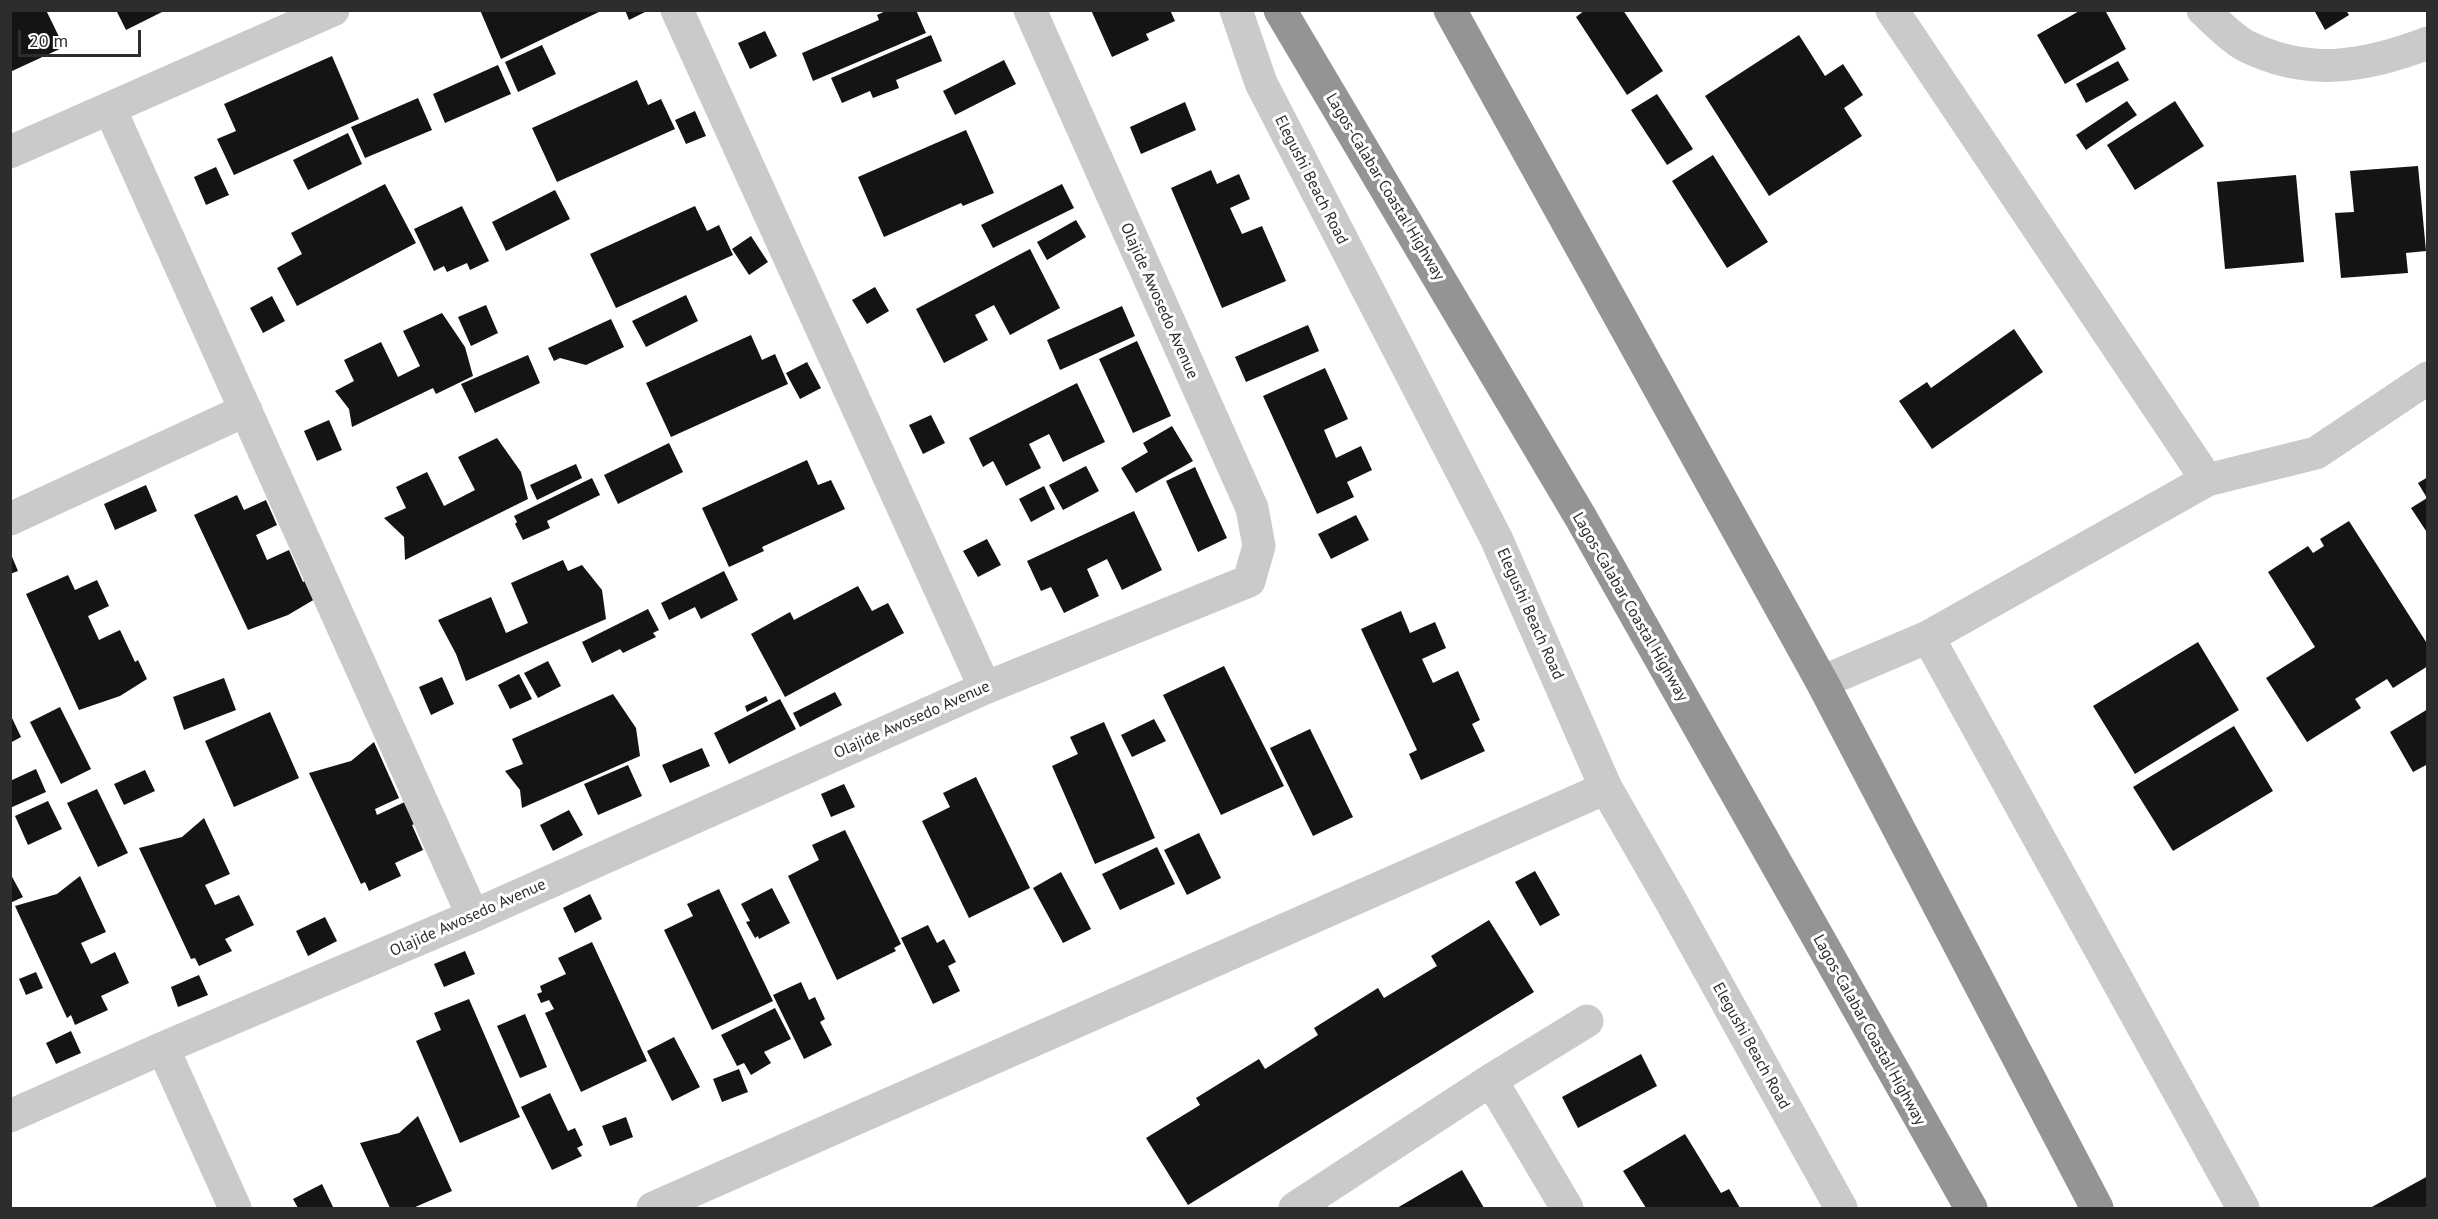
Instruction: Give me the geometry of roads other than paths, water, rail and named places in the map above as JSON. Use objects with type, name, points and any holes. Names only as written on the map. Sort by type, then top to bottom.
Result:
[{"type":"highway","name":"Lagos-Calabar Coastal Highway","points":[[1280,10],[1581,518],[1971,1209]]},
{"type":"highway","points":[[1450,10],[1822,682],[2097,1209]]},
{"type":"street","points":[[10,152],[333,10]]},
{"type":"street","points":[[677,10],[985,687]]},
{"type":"street","name":"Olajide Awosedo Avenue","points":[[10,1116],[473,916],[985,687],[1249,581],[1259,546],[1252,508],[1030,10]]},
{"type":"street","name":"Elegushi Beach Road","points":[[1236,10],[1261,83],[1496,538],[1606,788],[1841,1209]]},
{"type":"street","points":[[1892,10],[2207,480]]},
{"type":"street","points":[[2203,10],[2244,45],[2288,62],[2334,67],[2389,57],[2427,43]]},
{"type":"street","points":[[110,109],[473,916]]},
{"type":"street","points":[[1822,682],[1928,637],[2207,480],[2316,453],[2427,378]]},
{"type":"street","points":[[10,519],[246,410]]},
{"type":"street","points":[[1928,637],[2243,1209]]},
{"type":"street","points":[[653,1209],[1606,788]]},
{"type":"street","points":[[1295,1209],[1491,1080],[1587,1021]]},
{"type":"street","points":[[163,1048],[234,1209]]},
{"type":"street","points":[[1491,1080],[1567,1209]]}]
